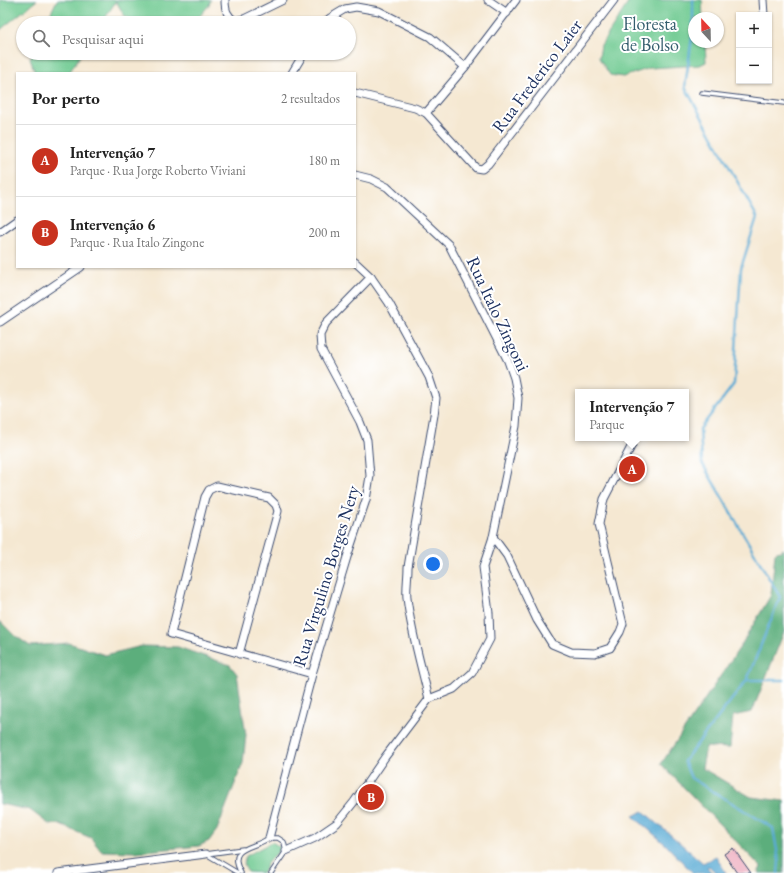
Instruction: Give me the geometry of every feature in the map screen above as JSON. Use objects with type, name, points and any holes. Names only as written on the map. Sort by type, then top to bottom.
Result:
[{"type":"street","points":[[225,0],[225,9],[228,16]]},
{"type":"street","points":[[250,16],[283,0]]},
{"type":"street","points":[[488,0],[507,13]]},
{"type":"street","points":[[356,93],[415,108],[426,113],[465,67],[516,0]]},
{"type":"street","name":"Rua Frederico Laier","points":[[426,113],[476,168],[482,169],[488,164],[614,0]]},
{"type":"street","points":[[763,0],[764,12]]},
{"type":"street","points":[[333,16],[345,9],[356,7],[379,11],[430,37],[465,67]]},
{"type":"street","points":[[293,72],[300,60]]},
{"type":"street","name":"Rua Italo Zingoni","points":[[356,174],[371,178],[387,187],[449,245],[508,361],[514,378],[518,398],[517,419],[493,537],[483,567],[489,612],[490,639],[472,673],[454,688],[429,699]]},
{"type":"street","points":[[0,232],[16,221]]},
{"type":"street","points":[[286,851],[315,838],[337,824],[429,699],[413,630],[407,597],[407,580],[436,398],[429,377],[389,303],[371,277],[356,263]]},
{"type":"street","points":[[0,322],[80,268]]},
{"type":"street","name":"Rua Virgulino Borges Nery","points":[[269,838],[312,674],[347,557],[366,500],[370,476],[367,440],[360,422],[321,349],[320,335],[326,323],[371,277]]},
{"type":"street","points":[[493,537],[507,556],[537,620],[552,644],[571,652],[595,653],[610,648],[623,624],[599,524],[604,499],[632,445],[631,441]]},
{"type":"street","points":[[239,654],[278,511],[276,505],[269,498],[217,486],[209,490],[204,497],[171,634],[239,654],[312,674]]},
{"type":"street","points":[[58,873],[206,854]]},
{"type":"lane","points":[[702,93],[784,104]]},
{"type":"lane","points":[[206,854],[243,849],[262,843],[269,838],[278,838],[284,842],[286,851],[271,873]]},
{"type":"lane","points":[[241,873],[236,860],[238,854],[243,849]]},
{"type":"lane","points":[[206,854],[238,873]]},
{"type":"green space","points":[[0,0],[37,0],[16,16],[0,30]]},
{"type":"green space","points":[[57,0],[211,0],[209,5],[200,16],[125,16],[116,1],[106,16],[49,16]]},
{"type":"green space","name":"Floresta de Bolso","points":[[630,0],[702,0],[703,12],[688,12],[688,48],[705,48],[706,62],[700,65],[650,68],[623,77],[610,75],[599,58],[601,45]]},
{"type":"green space","points":[[31,60],[77,60],[70,72],[35,72]]},
{"type":"green space","points":[[784,549],[784,632],[752,712],[733,716],[730,748],[706,747],[702,768],[751,797],[784,801],[784,873],[758,873],[761,867],[661,764],[740,647],[771,595],[775,553]]},
{"type":"green space","points":[[0,621],[13,634],[30,646],[69,643],[105,655],[142,646],[178,647],[230,665],[237,674],[246,735],[243,763],[217,830],[209,841],[199,846],[135,852],[101,851],[91,838],[58,824],[50,825],[30,810],[0,804]]},
{"type":"green space","points":[[272,842],[280,847],[277,853],[268,862],[262,873],[248,872],[244,864],[246,856]]},
{"type":"water","points":[[643,811],[703,863],[716,856],[726,873],[716,873],[709,866],[707,867],[712,873],[693,873],[665,844],[633,816]]},
{"type":"building","points":[[733,848],[751,873],[737,873],[724,854]]},
{"type":"waterway","points":[[693,0],[693,30],[685,87],[757,217],[741,268],[734,384],[700,429],[702,463],[780,597],[747,680],[684,761],[691,778],[773,828],[779,861],[778,873]]},
{"type":"waterway","points":[[747,680],[784,680]]},
{"type":"place","name":"Intervenção 7","points":[[632,469]]},
{"type":"place","name":"Intervenção 6","points":[[371,797]]}]
